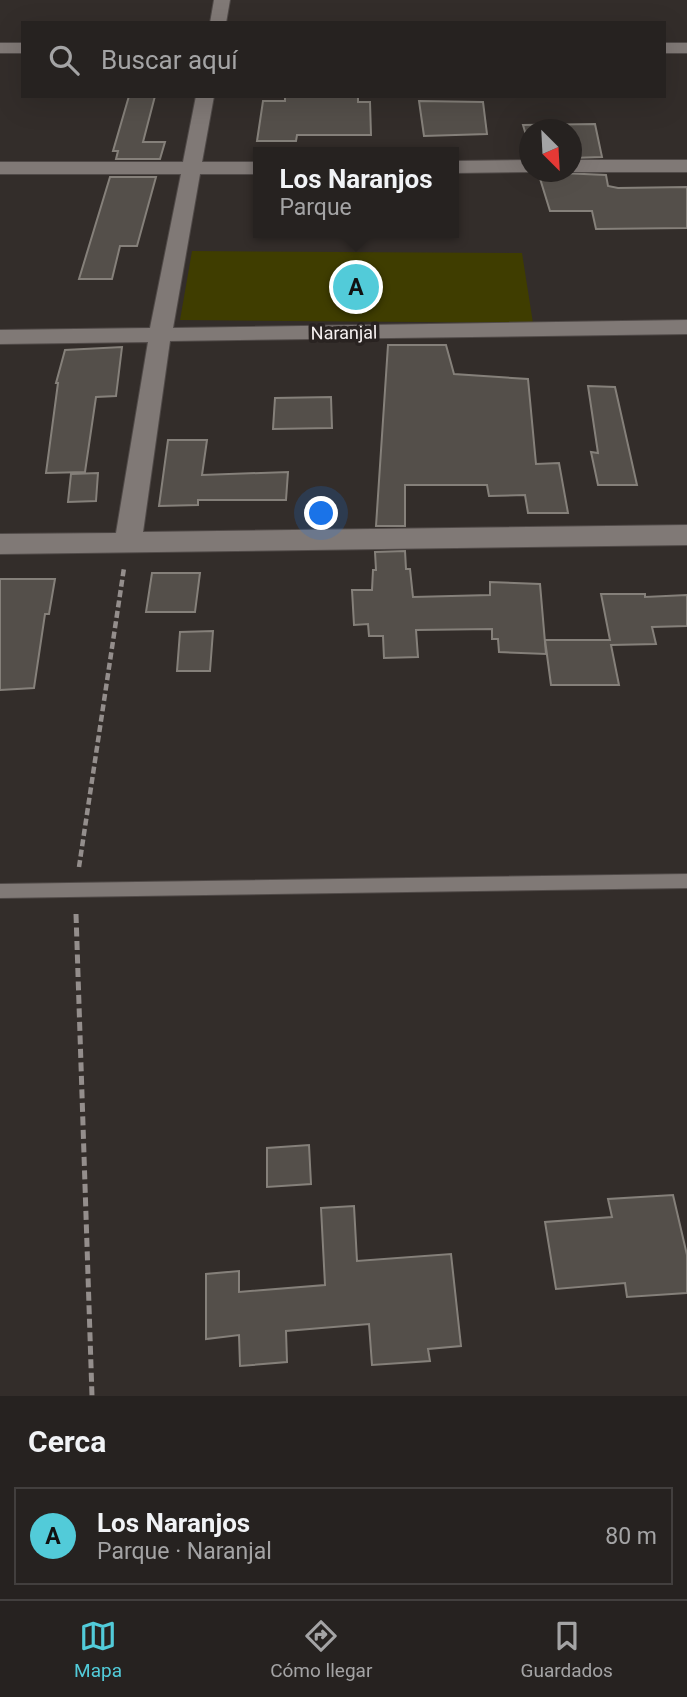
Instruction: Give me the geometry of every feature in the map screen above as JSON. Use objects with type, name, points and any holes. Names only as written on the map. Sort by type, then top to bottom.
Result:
[{"type":"street","points":[[218,21],[222,0]]},
{"type":"street","points":[[0,48],[21,48]]},
{"type":"street","points":[[666,48],[687,48]]},
{"type":"street","points":[[128,542],[159,336],[205,98]]},
{"type":"street","points":[[459,167],[519,166]]},
{"type":"street","points":[[582,166],[687,166]]},
{"type":"street","points":[[0,168],[253,168]]},
{"type":"street","name":"Naranjal","points":[[0,337],[687,327]]},
{"type":"street","points":[[0,544],[687,535]]},
{"type":"lane","points":[[0,891],[687,881]]},
{"type":"path","points":[[92,1396],[75,890],[128,542]]},
{"type":"shaded area","points":[[192,251],[522,253],[533,323],[180,320]]},
{"type":"building","points":[[128,98],[154,98],[143,142],[165,142],[160,159],[116,159],[118,151],[113,151]]},
{"type":"building","points":[[285,98],[358,98],[358,102],[370,102],[371,135],[297,135],[296,141],[257,141],[263,101],[285,101]]},
{"type":"building","points":[[419,101],[483,102],[487,134],[424,136]]},
{"type":"building","points":[[582,124],[595,124],[602,157],[582,158]]},
{"type":"building","points":[[582,174],[606,175],[608,186],[618,188],[687,187],[687,228],[596,229],[592,211],[550,211],[541,182],[582,182]]},
{"type":"building","points":[[110,177],[156,177],[137,246],[120,246],[112,279],[79,279]]},
{"type":"building","points":[[388,345],[446,345],[454,374],[528,379],[536,464],[559,463],[568,513],[528,513],[525,495],[489,496],[487,485],[405,485],[405,526],[376,526]]},
{"type":"building","points":[[122,347],[116,396],[96,397],[85,472],[46,473],[56,383],[65,350]]},
{"type":"building","points":[[588,386],[615,387],[637,485],[598,485],[591,452],[598,453]]},
{"type":"building","points":[[331,397],[332,428],[273,429],[275,398]]},
{"type":"building","points":[[168,440],[207,440],[202,475],[288,472],[286,500],[198,500],[198,505],[159,506]]},
{"type":"building","points":[[98,473],[96,501],[68,502],[71,474]]},
{"type":"building","points":[[405,551],[413,597],[490,595],[490,582],[540,584],[546,654],[499,652],[498,639],[492,639],[492,629],[416,630],[418,657],[384,658],[383,636],[369,636],[368,624],[354,625],[352,590],[372,590],[373,570],[376,570],[375,552]]},
{"type":"building","points":[[152,573],[200,573],[195,612],[146,612]]},
{"type":"building","points":[[0,579],[55,579],[49,614],[45,614],[34,688],[0,690]]},
{"type":"building","points":[[601,594],[645,594],[645,597],[687,595],[687,626],[652,627],[656,644],[611,645],[619,685],[551,685],[545,640],[610,640]]},
{"type":"building","points":[[213,631],[210,671],[177,671],[180,632]]},
{"type":"building","points":[[309,1145],[311,1184],[267,1187],[267,1148]]},
{"type":"building","points":[[673,1195],[687,1255],[687,1293],[627,1297],[625,1283],[556,1289],[545,1222],[612,1217],[608,1199]]},
{"type":"building","points":[[354,1206],[357,1261],[451,1254],[461,1346],[428,1349],[430,1361],[372,1365],[369,1324],[286,1331],[287,1362],[240,1366],[239,1335],[206,1339],[206,1274],[239,1271],[239,1292],[325,1285],[321,1208]]},
{"type":"place","name":"Los Naranjos","points":[[356,287]]}]
